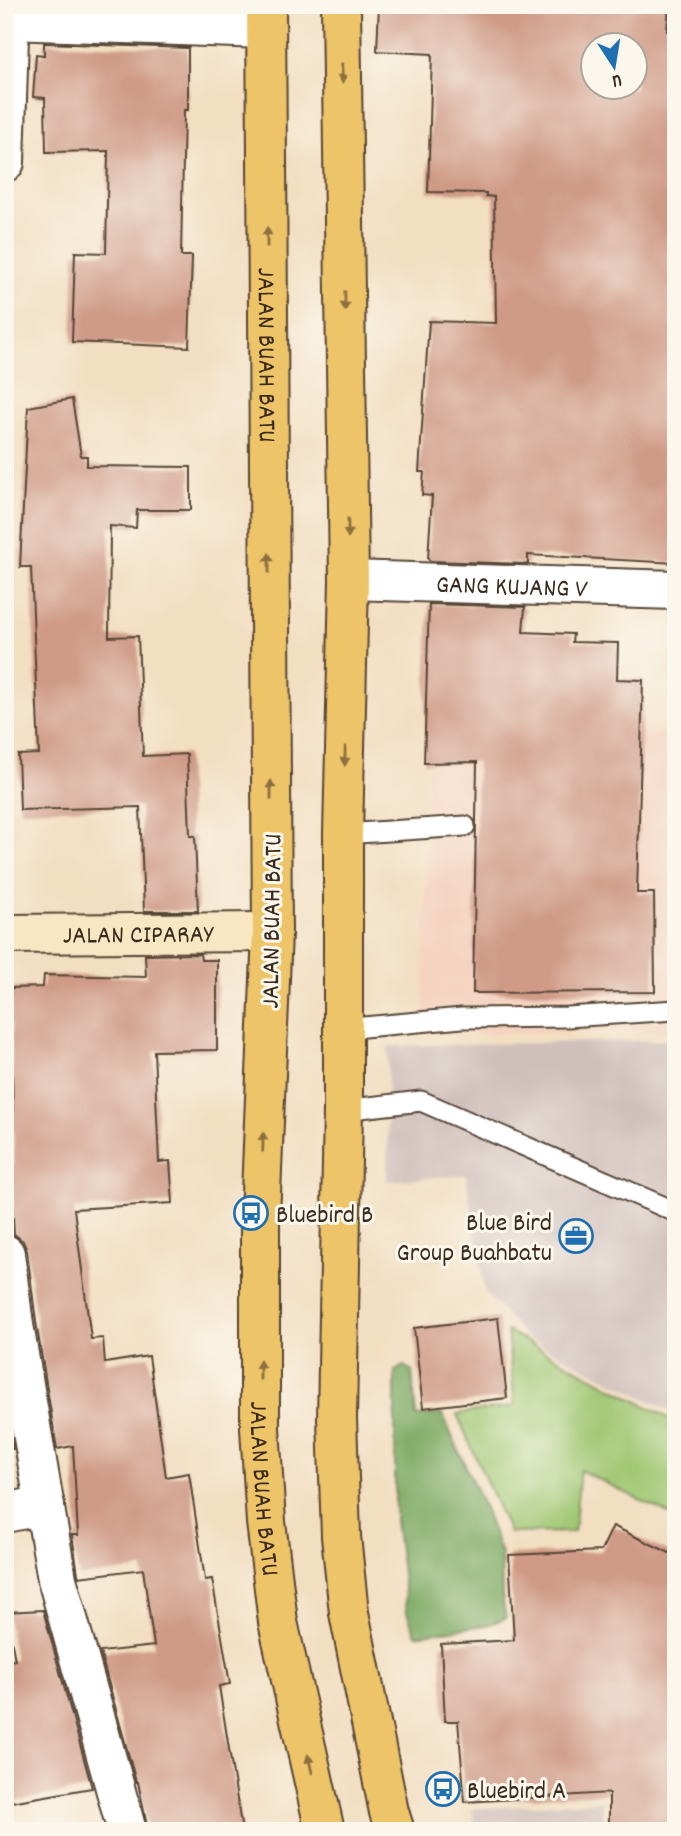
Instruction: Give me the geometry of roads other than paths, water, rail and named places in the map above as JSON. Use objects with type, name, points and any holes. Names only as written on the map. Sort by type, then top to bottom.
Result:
[{"type":"main road","points":[[341,5],[349,580],[343,834],[343,1110],[337,1418],[341,1536],[349,1613],[389,1812],[396,1831]]},
{"type":"main road","name":"JALAN BUAH BATU","points":[[265,17],[272,932],[260,1217],[260,1428],[266,1522],[278,1622],[325,1831]]},
{"type":"street","points":[[5,162],[10,13],[265,17]]},
{"type":"street","name":"GANG KUJANG V","points":[[349,580],[676,590]]},
{"type":"street","name":"JALAN CIPARAY","points":[[5,934],[272,932]]},
{"type":"street","points":[[5,1254],[9,1325],[57,1579],[127,1831]]},
{"type":"street","points":[[5,1513],[45,1505]]},
{"type":"lane","points":[[343,834],[465,825]]},
{"type":"lane","points":[[342,1029],[463,1018],[567,1017],[676,1010]]},
{"type":"lane","points":[[343,1110],[421,1101],[676,1212]]},
{"type":"place","name":"Bluebird B","points":[[251,1213]]},
{"type":"place","name":"Blue Bird Group Buahbatu","points":[[576,1236]]},
{"type":"place","name":"Bluebird A","points":[[443,1789]]}]
